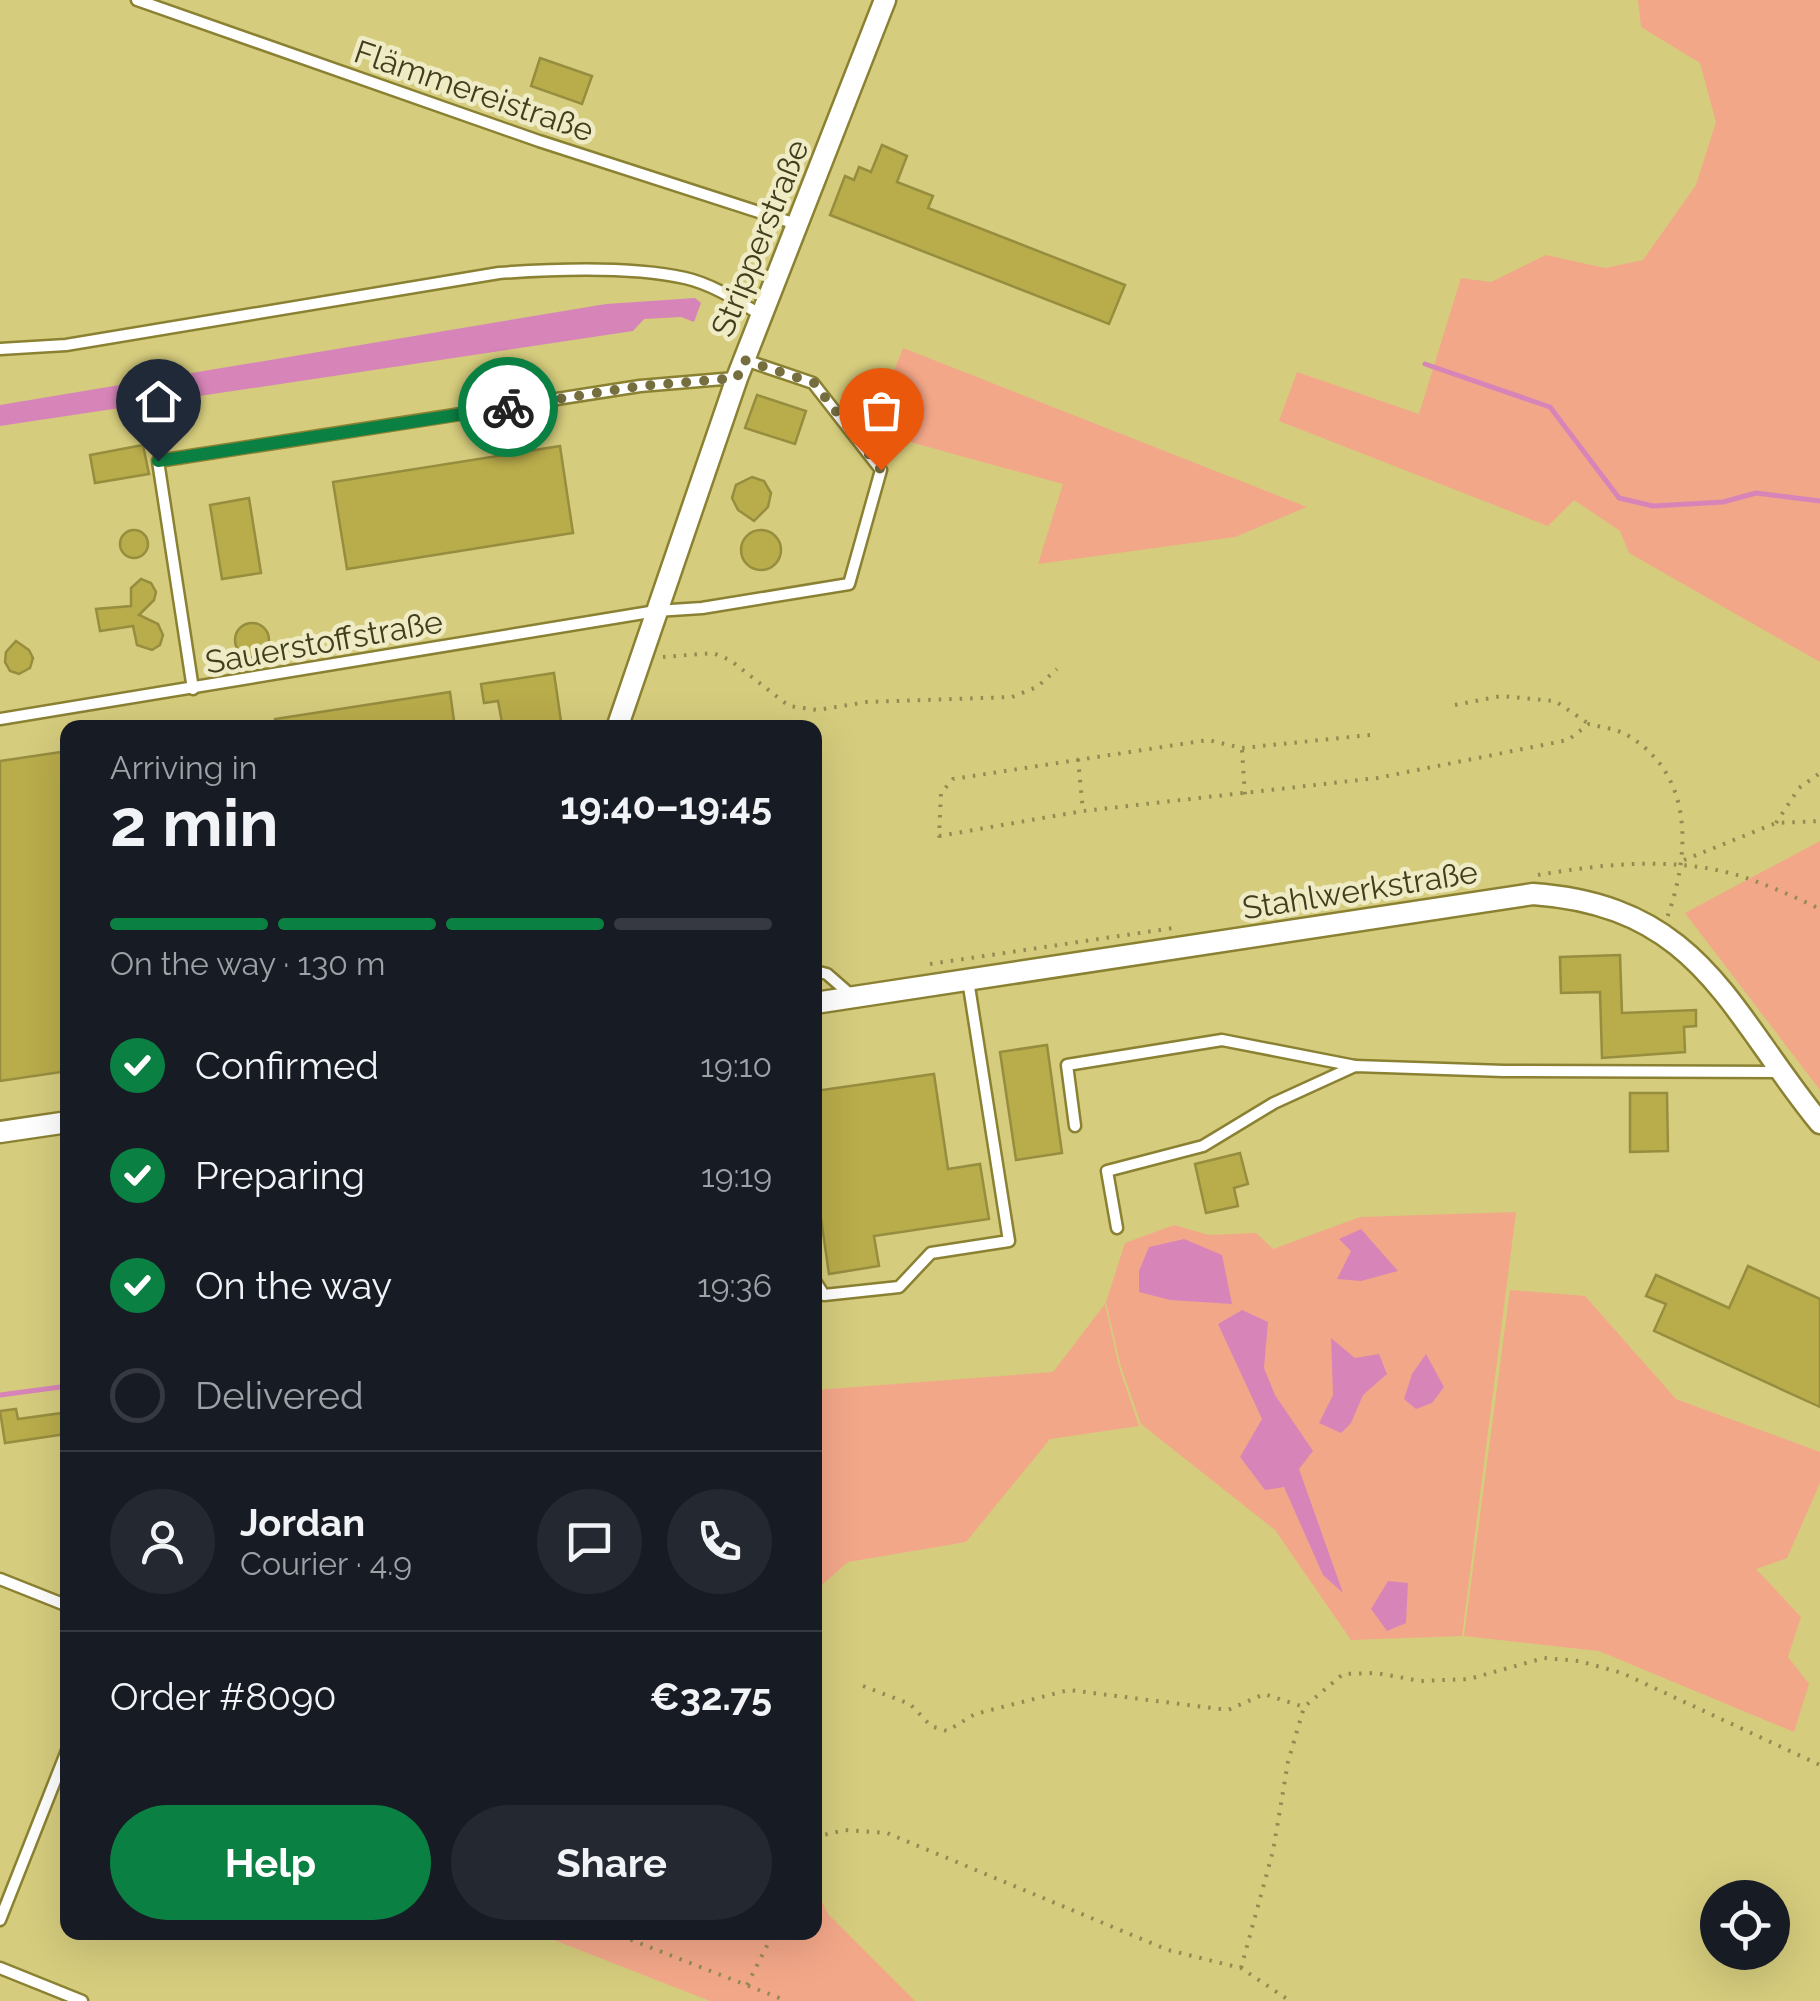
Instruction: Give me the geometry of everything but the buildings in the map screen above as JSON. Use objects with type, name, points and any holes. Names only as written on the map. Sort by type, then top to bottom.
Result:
[{"type":"street","name":"Stripperstraße","points":[[620,720],[741,369],[885,0]]},
{"type":"street","name":"Stahlwerkstraße","points":[[822,1002],[1533,894],[1571,897],[1662,932],[1710,973],[1820,1123]]},
{"type":"street","points":[[0,1132],[60,1123]]},
{"type":"lane","name":"Flämmereistraße","points":[[138,0],[539,142],[796,224]]},
{"type":"lane","points":[[0,349],[66,344],[460,279],[563,268],[685,278],[725,294],[761,315]]},
{"type":"lane","points":[[192,690],[158,461],[741,369]]},
{"type":"lane","name":"Sauerstoffstraße","points":[[0,719],[656,610],[702,608],[849,584],[881,470],[814,383],[741,369]]},
{"type":"lane","points":[[822,973],[854,997]]},
{"type":"lane","points":[[822,1291],[899,1286],[930,1253],[1009,1240],[968,980]]},
{"type":"lane","points":[[1075,1126],[1067,1065],[1222,1040],[1356,1066],[1779,1072]]},
{"type":"lane","points":[[1117,1228],[1107,1171],[1203,1146],[1274,1102],[1356,1066]]},
{"type":"lane","points":[[0,1580],[60,1603]]},
{"type":"lane","points":[[0,1920],[60,1768]]},
{"type":"lane","points":[[0,1968],[82,2001]]},
{"type":"path","points":[[639,660],[713,653],[730,660],[790,706],[816,710],[867,702],[1012,696],[1037,687],[1057,669]]},
{"type":"path","points":[[1455,705],[1502,696],[1555,700],[1589,724],[1626,734],[1662,765],[1684,824],[1684,860],[1662,932]]},
{"type":"path","points":[[1370,735],[1242,748],[1208,740],[954,778],[942,793],[940,836],[1082,811],[1378,778],[1568,740],[1589,724]]},
{"type":"path","points":[[1242,748],[1245,795]]},
{"type":"path","points":[[1078,758],[1082,811]]},
{"type":"path","points":[[1776,823],[1799,788],[1820,773]]},
{"type":"path","points":[[1684,860],[1776,823],[1820,821]]},
{"type":"path","points":[[1242,1968],[1274,1850],[1288,1762],[1304,1707],[1342,1674],[1376,1673],[1421,1681],[1470,1678],[1544,1658],[1579,1661],[1622,1673],[1820,1765]]},
{"type":"path","points":[[862,1686],[910,1704],[930,1726],[948,1731],[974,1714],[1069,1690],[1228,1710],[1264,1694],[1304,1707]]},
{"type":"path","points":[[822,1835],[846,1830],[886,1833],[1168,1950],[1242,1968],[1290,2001]]},
{"type":"path","points":[[631,1940],[787,2001]]},
{"type":"path","points":[[748,1986],[770,1940]]},
{"type":"shaded area","points":[[1638,0],[1820,0],[1820,662],[1629,553],[1620,531],[1574,500],[1548,526],[1279,421],[1297,372],[1419,414],[1461,278],[1491,282],[1546,255],[1605,268],[1643,260],[1696,185],[1716,122],[1700,63],[1641,27]]},
{"type":"shaded area","points":[[695,298],[701,303],[694,322],[681,317],[644,319],[633,331],[0,426],[0,405],[606,304]]},
{"type":"shaded area","points":[[903,348],[1307,507],[1235,537],[1038,564],[1063,484],[870,431]]},
{"type":"shaded area","points":[[1820,841],[1820,1090],[1685,913]]},
{"type":"shaded area","points":[[1516,1212],[1462,1636],[1351,1640],[1275,1530],[1141,1424],[1121,1367],[1106,1302],[1125,1243],[1174,1225],[1209,1235],[1256,1233],[1273,1249],[1360,1217]]},
{"type":"shaded area","points":[[1361,1229],[1398,1271],[1361,1281],[1337,1279],[1351,1251],[1339,1239]]},
{"type":"shaded area","points":[[1184,1239],[1222,1255],[1232,1304],[1170,1300],[1139,1292],[1139,1271],[1149,1247]]},
{"type":"shaded area","points":[[1510,1290],[1585,1296],[1676,1399],[1820,1452],[1820,1483],[1787,1558],[1756,1569],[1801,1617],[1788,1657],[1809,1684],[1794,1732],[1599,1651],[1464,1636]]},
{"type":"shaded area","points":[[1105,1304],[1119,1367],[1139,1426],[1050,1439],[966,1542],[848,1562],[822,1585],[822,1389],[1053,1372]]},
{"type":"shaded area","points":[[1242,1310],[1268,1322],[1264,1368],[1275,1395],[1313,1451],[1299,1469],[1343,1593],[1323,1575],[1284,1487],[1265,1490],[1240,1457],[1262,1419],[1218,1324]]},
{"type":"shaded area","points":[[1331,1338],[1355,1358],[1379,1354],[1387,1374],[1363,1395],[1351,1423],[1341,1433],[1319,1423],[1333,1395]]},
{"type":"shaded area","points":[[1426,1354],[1444,1387],[1432,1403],[1416,1409],[1404,1399],[1412,1374]]},
{"type":"shaded area","points":[[1388,1581],[1408,1583],[1406,1623],[1387,1631],[1371,1609]]},
{"type":"shaded area","points":[[822,1902],[828,1914],[915,2001],[710,2001],[554,1940],[822,1940]]},
{"type":"waterway","points":[[1425,364],[1550,407],[1619,498],[1653,506],[1723,502],[1756,493],[1820,501]]},
{"type":"waterway","points":[[0,1395],[60,1387]]},
{"type":"way so far","points":[[508,407],[640,386],[737,378],[744,360],[814,383],[881,470]]},
{"type":"route","points":[[158,461],[508,407]]}]
